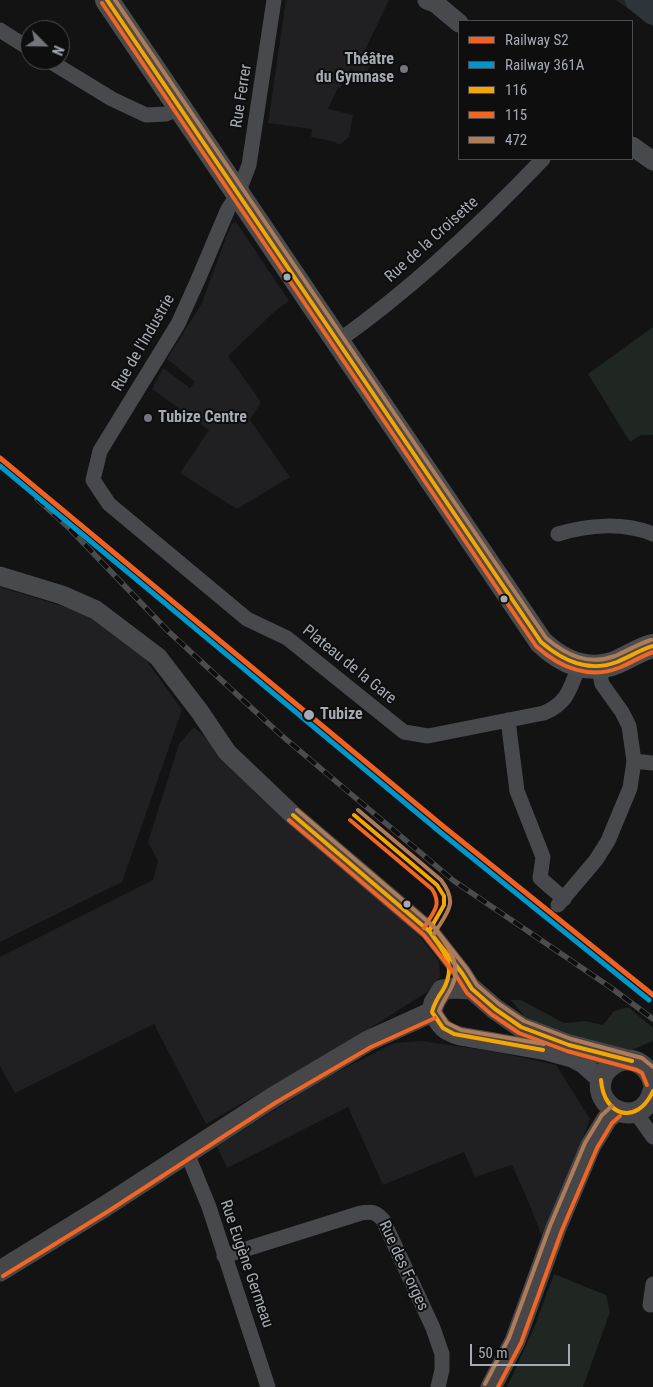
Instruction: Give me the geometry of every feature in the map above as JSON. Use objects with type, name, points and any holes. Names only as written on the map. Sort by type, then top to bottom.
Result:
[{"type":"main road","points":[[107,0],[237,196],[338,341],[541,642],[553,654],[588,666],[615,663],[646,647],[653,646]]},
{"type":"main road","points":[[0,1271],[272,1098],[368,1042],[432,1012],[434,1003],[442,990],[453,988],[472,989],[495,1010],[521,1027],[569,1046],[640,1064],[647,1069],[653,1082]]},
{"type":"main road","points":[[626,1112],[609,1106],[603,1098],[601,1089],[605,1072],[619,1062],[630,1060],[653,1050]]},
{"type":"main road","points":[[491,1387],[515,1341],[556,1228],[591,1145],[608,1119],[649,1102],[653,1091]]},
{"type":"street","name":"Rue Ferrer","points":[[237,196],[249,165],[274,0]]},
{"type":"street","points":[[427,0],[435,3],[456,21]]},
{"type":"street","points":[[443,0],[456,21]]},
{"type":"street","points":[[0,30],[20,43]]},
{"type":"street","points":[[64,70],[112,99],[146,115],[166,114],[179,108]]},
{"type":"street","points":[[633,147],[653,162]]},
{"type":"street","name":"Rue de la Croisette","points":[[338,341],[364,323],[452,248],[542,160]]},
{"type":"street","name":"Rue de l'Industrie","points":[[109,504],[93,480],[100,451],[178,324],[228,209],[237,196]]},
{"type":"street","name":"Plateau de la Gare","points":[[109,504],[247,619],[287,638],[404,732],[428,736],[544,712],[557,707],[588,666]]},
{"type":"street","points":[[558,534],[576,529],[600,526],[635,528],[653,534]]},
{"type":"street","points":[[0,576],[62,595],[96,610],[158,657],[228,752],[293,815],[429,931],[448,957],[462,972],[472,989]]},
{"type":"street","points":[[508,720],[517,792],[543,857],[540,878],[560,902],[596,860],[608,841],[630,788],[634,761],[630,726],[588,666]]},
{"type":"street","points":[[634,761],[653,763]]},
{"type":"street","points":[[442,990],[450,973],[448,957]]},
{"type":"street","points":[[432,1012],[441,1027],[448,1033],[548,1051],[572,1058],[583,1064],[602,1080]]},
{"type":"street","points":[[626,1112],[653,1137]]},
{"type":"street","name":"Rue Eugène Germeau","points":[[188,1153],[268,1387]]},
{"type":"street","name":"Rue des Forges","points":[[224,1256],[361,1212],[371,1211],[378,1214],[383,1220],[433,1328],[442,1354],[442,1370],[438,1387]]},
{"type":"street","points":[[650,1305],[653,1284]]},
{"type":"shaded area","points":[[286,0],[389,0],[364,52],[373,59],[366,74],[363,75],[350,69],[340,88],[338,87],[328,109],[353,115],[349,137],[339,145],[335,142],[311,137],[312,129],[268,123]]},
{"type":"shaded area","points":[[616,0],[653,0],[653,26]]},
{"type":"shaded area","points":[[236,222],[289,301],[274,312],[228,356],[261,402],[250,420],[290,477],[237,509],[180,473],[209,430],[152,389],[163,368],[190,388],[195,382],[167,359],[202,303],[225,240],[232,224]]},
{"type":"shaded area","points":[[653,327],[653,435],[641,435],[630,442],[588,374]]},
{"type":"shaded area","points":[[0,587],[85,613],[146,660],[182,710],[122,882],[0,942]]},
{"type":"shaded area","points":[[194,727],[421,938],[439,961],[440,977],[427,992],[347,1043],[206,1124],[154,1024],[15,1093],[0,1066],[0,957],[153,880],[158,861],[148,842],[179,744]]},
{"type":"shaded area","points":[[511,1000],[521,1000],[564,1023],[585,1021],[603,1025],[614,1011],[628,1007],[653,1028],[653,1041],[634,1049],[617,1049],[531,1024]]},
{"type":"shaded area","points":[[422,1041],[496,1052],[556,1065],[590,1119],[543,1239],[512,1165],[475,1177],[464,1152],[383,1185],[348,1107],[227,1168],[217,1146],[329,1076],[394,1043]]},
{"type":"shaded area","points":[[554,1274],[606,1295],[610,1312],[583,1387],[507,1387],[534,1328]]},
{"type":"waterway","points":[[637,0],[653,13]]},
{"type":"railway","points":[[37,499],[69,528],[168,631],[281,735],[454,881],[610,987],[653,1019]]},
{"type":"rail line","name":"S2","points":[[0,458],[444,827],[653,995]]},
{"type":"rail line","name":"361A","points":[[0,466],[440,832],[649,1000]]},
{"type":"transit line","name":"116","points":[[107,0],[541,642],[567,660],[586,666],[606,665],[617,662],[653,646]]},
{"type":"transit line","name":"472","points":[[115,0],[546,638],[570,654],[596,660],[615,656],[651,640]]},
{"type":"transit line","name":"115","points":[[102,3],[536,646],[565,666],[587,672],[609,671],[653,652]]},
{"type":"transit line","name":"472","points":[[297,810],[434,927],[477,985],[499,1004],[524,1021],[571,1039],[642,1058],[653,1067]]},
{"type":"transit line","name":"472","points":[[358,810],[441,880],[446,888],[449,895],[449,908],[434,934]]},
{"type":"transit line","name":"116","points":[[293,815],[429,931],[472,989],[495,1009],[521,1027],[569,1045],[632,1061]]},
{"type":"transit line","name":"116","points":[[354,815],[437,885],[444,896],[444,905],[429,931]]},
{"type":"transit line","name":"115","points":[[289,820],[424,935],[467,993],[491,1014],[519,1033],[567,1051],[637,1070],[642,1073],[647,1085]]},
{"type":"transit line","name":"115","points":[[350,820],[432,889],[437,900],[436,905],[433,914],[424,928]]},
{"type":"transit line","name":"472","points":[[437,931],[450,950],[456,971],[452,986],[439,1011],[447,1023],[461,1030],[544,1044]]},
{"type":"transit line","name":"116","points":[[432,935],[445,955],[449,968],[447,982],[432,1012],[443,1028],[454,1034],[543,1050]]},
{"type":"transit line","name":"115","points":[[3,1276],[107,1212],[275,1103],[371,1047],[435,1018]]},
{"type":"transit line","name":"116","points":[[601,1080],[603,1093],[608,1102],[615,1109],[622,1112],[630,1113],[639,1109],[653,1091]]},
{"type":"transit line","name":"472","points":[[485,1384],[509,1338],[550,1226],[585,1143],[602,1115],[612,1106]]},
{"type":"transit line","name":"115","points":[[498,1387],[521,1343],[562,1230],[597,1148],[612,1123],[620,1116]]},
{"type":"place","name":"Théâtre du Gymnase","points":[[404,69]]},
{"type":"place","name":"Tubize Centre","points":[[148,418]]},
{"type":"place","name":"Tubize","points":[[309,715]]}]
